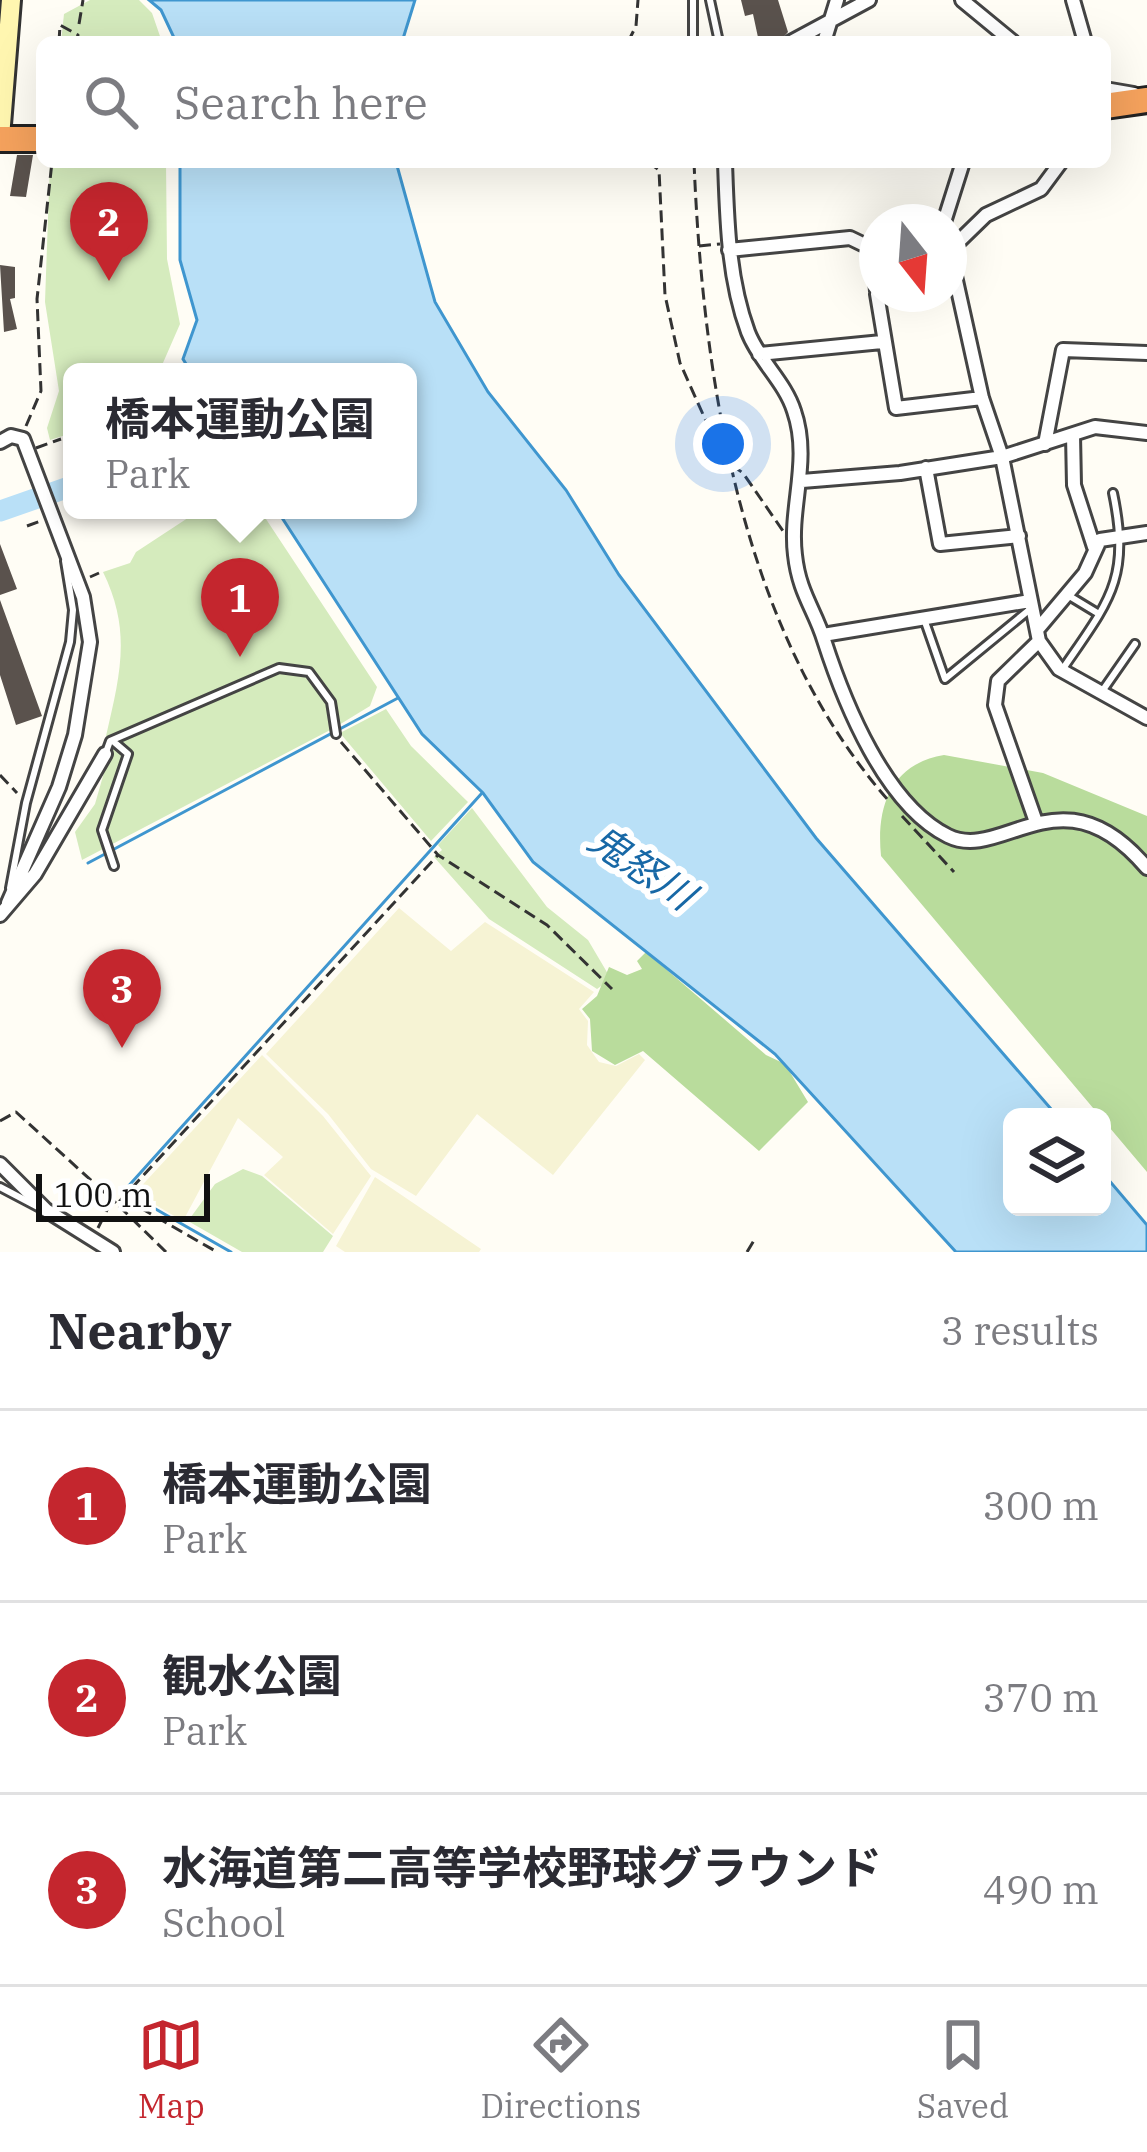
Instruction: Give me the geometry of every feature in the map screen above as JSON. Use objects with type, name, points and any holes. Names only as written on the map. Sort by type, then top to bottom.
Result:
[{"type":"highway","points":[[1111,100],[1147,99]]},
{"type":"highway","points":[[0,138],[36,139]]},
{"type":"street","points":[[0,138],[11,0]]},
{"type":"street","points":[[826,36],[837,0]]},
{"type":"street","points":[[805,36],[869,0]]},
{"type":"street","points":[[962,0],[1006,36]]},
{"type":"street","points":[[1073,0],[1083,36]]},
{"type":"street","points":[[725,168],[728,246],[748,332],[794,411],[802,481],[794,547],[807,610],[823,635],[832,676],[870,749],[912,807],[948,836],[968,840],[1036,822],[1073,819],[1118,841],[1147,868]]},
{"type":"street","points":[[950,204],[961,168]]},
{"type":"street","points":[[967,232],[986,215],[1041,190],[1057,168]]},
{"type":"street","points":[[728,246],[850,238],[859,242]]},
{"type":"street","points":[[879,312],[896,408],[982,398]]},
{"type":"street","points":[[963,312],[982,398],[1002,457],[1038,635],[1062,670],[1146,715]]},
{"type":"street","points":[[759,354],[882,342]]},
{"type":"street","points":[[1045,444],[1063,350],[1147,353]]},
{"type":"street","points":[[802,481],[1002,457],[1095,427],[1147,433]]},
{"type":"street","points":[[0,442],[20,434],[88,619],[87,674],[59,788],[4,909]]},
{"type":"street","points":[[1036,822],[994,705],[998,681],[1085,573],[1094,547],[1074,485],[1073,435]]},
{"type":"street","points":[[926,468],[940,544],[1019,536]]},
{"type":"street","points":[[1094,547],[1121,534],[1147,533]]},
{"type":"street","points":[[823,635],[1031,605]]},
{"type":"street","points":[[4,909],[35,874],[108,747]]},
{"type":"street","points":[[0,1164],[46,1210],[113,1252]]},
{"type":"lane","points":[[693,0],[693,36]]},
{"type":"lane","points":[[710,0],[718,36]]},
{"type":"lane","points":[[1062,670],[1118,584],[1121,534],[1113,493]]},
{"type":"lane","points":[[4,909],[26,803],[70,642],[73,610],[62,546]]},
{"type":"lane","points":[[1066,593],[1099,614]]},
{"type":"lane","points":[[924,619],[945,679],[1031,605]]},
{"type":"lane","points":[[1101,693],[1135,644]]},
{"type":"lane","points":[[108,747],[279,668],[309,672],[331,703],[335,731]]},
{"type":"lane","points":[[108,747],[123,745],[128,754],[102,830],[110,857]]},
{"type":"lane","points":[[0,1187],[46,1210]]},
{"type":"path","points":[[80,24],[83,0]]},
{"type":"path","points":[[631,36],[637,26],[638,0]]},
{"type":"path","points":[[59,36],[60,25],[78,36]]},
{"type":"path","points":[[20,434],[41,392],[38,298],[51,168]]},
{"type":"path","points":[[656,168],[665,295],[680,363],[723,460],[734,467],[794,547]]},
{"type":"path","points":[[694,168],[698,246],[713,343],[710,362],[734,467],[778,614],[825,712],[878,789],[954,872]]},
{"type":"path","points":[[698,246],[728,246]]},
{"type":"path","points":[[28,452],[61,440]]},
{"type":"path","points":[[27,526],[49,515]]},
{"type":"path","points":[[335,731],[438,855],[547,925],[612,989]]},
{"type":"path","points":[[0,775],[26,803]]},
{"type":"path","points":[[92,1240],[114,1202],[123,1198],[438,855]]},
{"type":"path","points":[[0,1121],[16,1112],[166,1252]]},
{"type":"path","points":[[123,1198],[217,1252]]},
{"type":"path","points":[[747,1252],[756,1237]]},
{"type":"shaded area","points":[[399,908],[451,951],[485,922],[594,992],[579,1009],[588,1021],[587,1045],[599,1062],[616,1066],[639,1054],[645,1060],[553,1175],[477,1114],[416,1196],[371,1169],[328,1114],[266,1054]]},
{"type":"shaded area","points":[[262,1055],[323,1116],[371,1176],[333,1234],[264,1175],[283,1157],[238,1118],[183,1221],[135,1193]]},
{"type":"shaded area","points":[[375,1177],[481,1249],[479,1252],[345,1252],[336,1246]]},
{"type":"green space","points":[[90,0],[139,0],[152,13],[160,36],[62,36],[64,14]]},
{"type":"green space","points":[[50,168],[166,168],[167,259],[180,324],[163,363],[63,363],[63,436],[50,440],[47,428],[59,391],[45,302]]},
{"type":"green space","points":[[186,519],[266,519],[377,687],[370,706],[334,728],[82,860],[75,832],[95,804],[111,748],[106,736],[121,653],[118,614],[103,572],[130,563],[136,552]]},
{"type":"green space","points":[[386,709],[411,746],[468,802],[431,841],[340,733]]},
{"type":"green space","points":[[944,755],[1043,773],[1147,816],[1147,1172],[1111,1129],[1111,1108],[1093,1108],[881,856],[881,820],[891,790],[899,778],[926,760]]},
{"type":"green space","points":[[472,808],[547,907],[588,940],[611,979],[597,989],[489,919],[434,857],[442,850],[438,845]]},
{"type":"green space","points":[[646,952],[766,1055],[785,1064],[808,1102],[759,1151],[643,1051],[615,1065],[592,1051],[590,1019],[582,1009],[597,996],[609,967],[627,975],[642,969],[637,961]]},
{"type":"green space","points":[[243,1169],[262,1176],[333,1236],[323,1252],[242,1252],[188,1221],[215,1184]]},
{"type":"water","points":[[149,0],[415,0],[404,36],[173,36],[161,10]]},
{"type":"water","name":"鬼怒川","points":[[180,168],[398,168],[435,302],[488,392],[566,490],[619,575],[816,838],[1050,1108],[1003,1108],[1003,1216],[1111,1216],[1111,1183],[1147,1225],[1147,1252],[956,1252],[775,1054],[533,862],[483,793],[422,734],[283,519],[417,519],[417,363],[185,363],[197,320],[180,260]]},
{"type":"building","points":[[741,0],[778,0],[788,32],[758,36],[753,14],[745,16]]},
{"type":"building","points":[[17,155],[33,155],[26,197],[10,196]]},
{"type":"building","points":[[0,265],[15,267],[15,298],[10,299],[17,329],[4,332]]},
{"type":"building","points":[[0,544],[17,589],[0,595]]},
{"type":"building","points":[[0,600],[42,716],[16,725],[0,675]]},
{"type":"waterway","points":[[0,511],[63,489]]},
{"type":"waterway","points":[[88,863],[398,698]]},
{"type":"waterway","points":[[231,1252],[124,1191],[482,793]]},
{"type":"place","name":"観水公園","points":[[109,281]]},
{"type":"place","name":"橋本運動公園","points":[[240,657]]},
{"type":"place","name":"水海道第二高等学校野球グラウンド","points":[[122,1048]]}]
